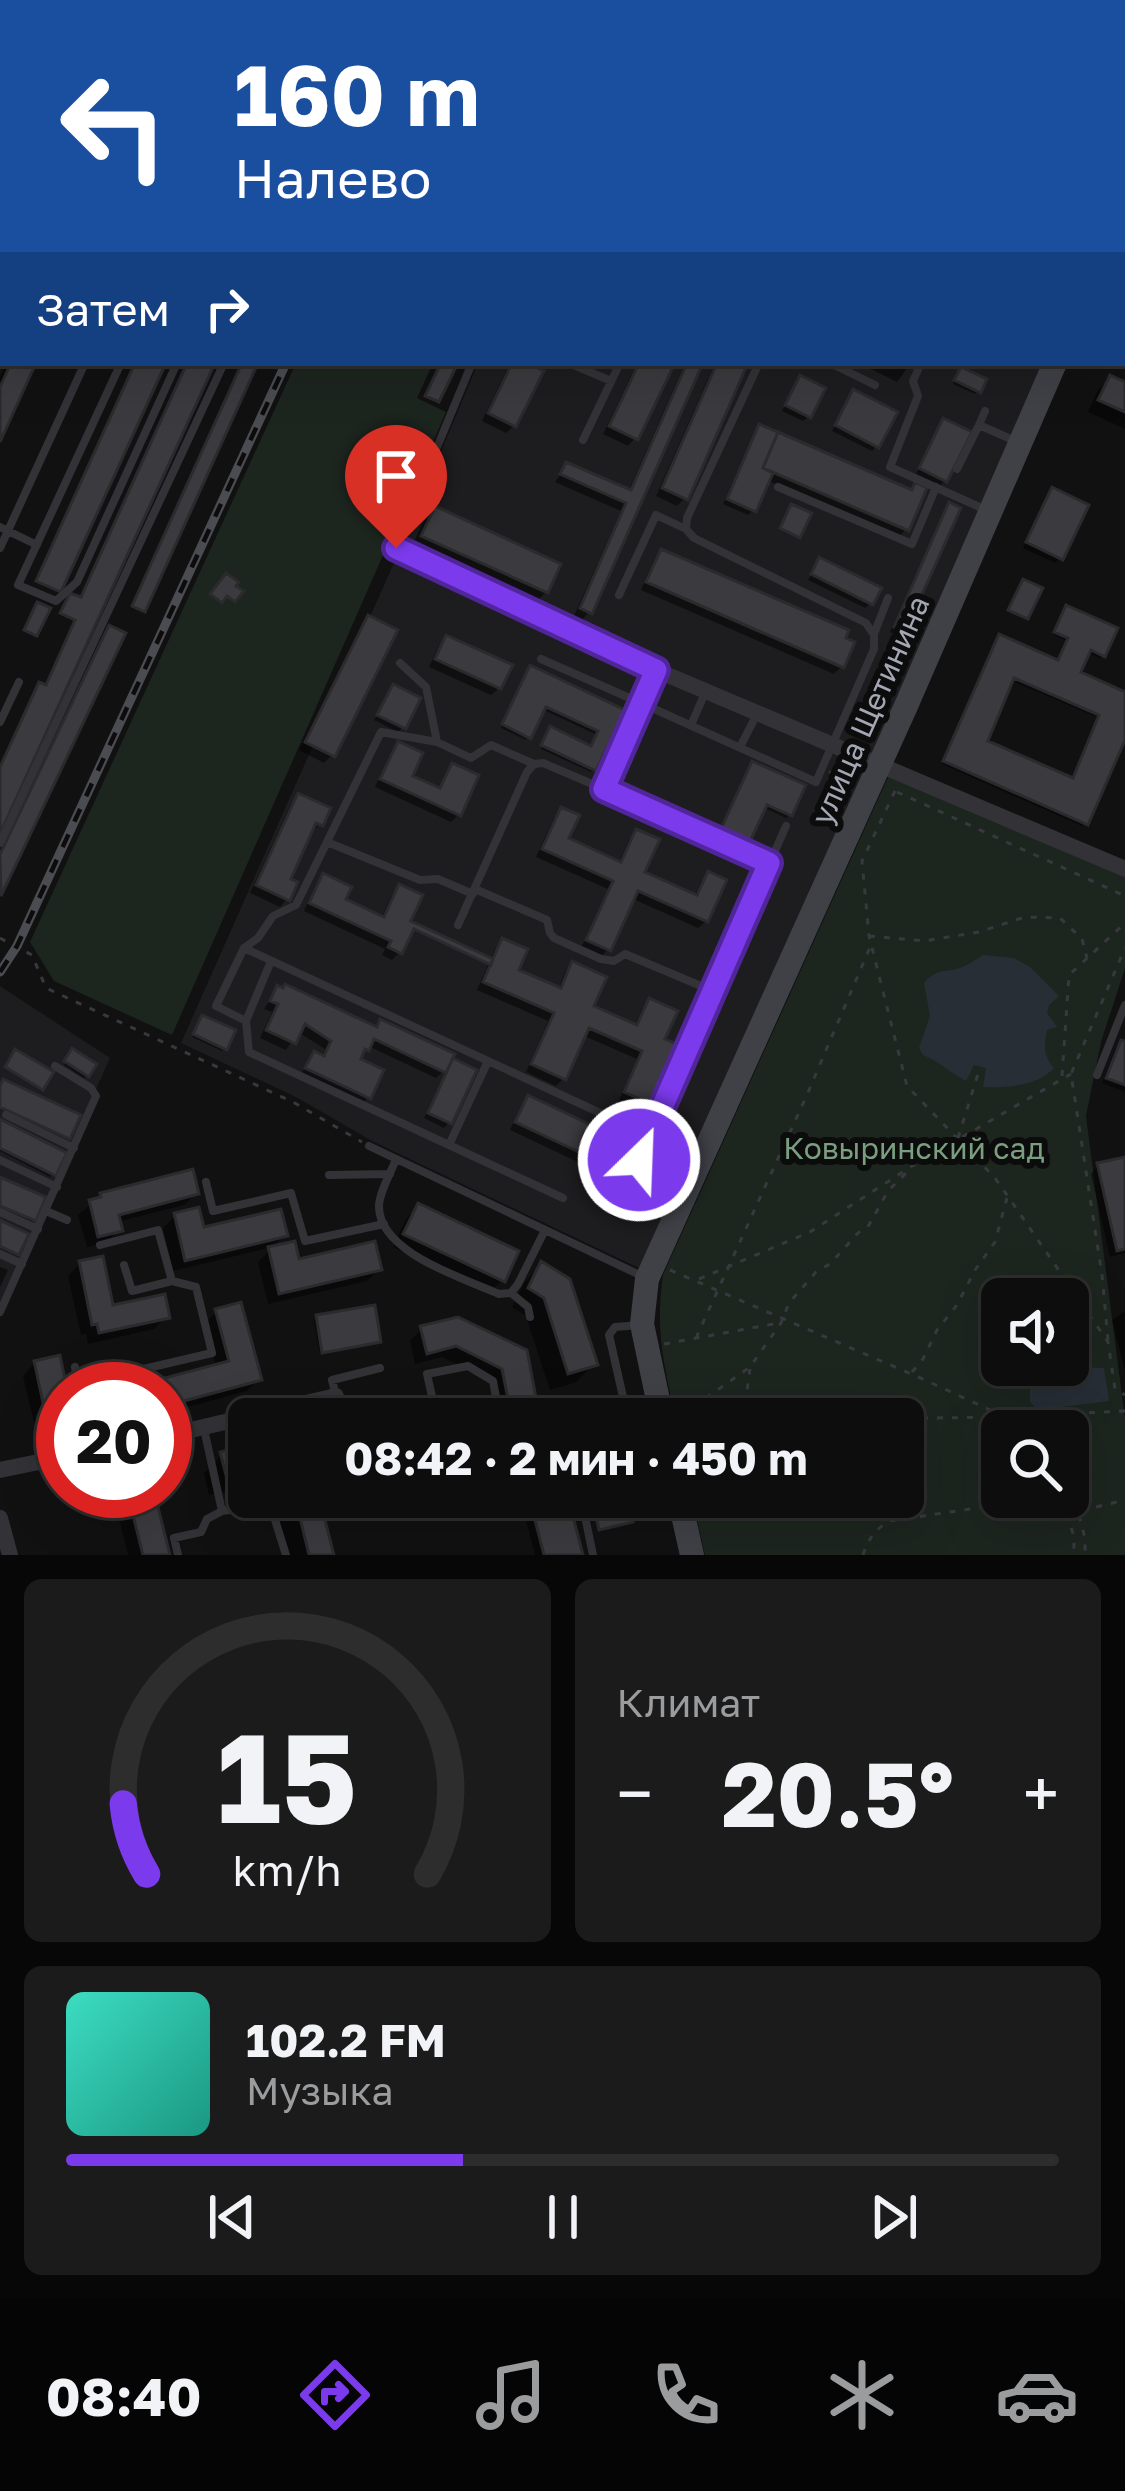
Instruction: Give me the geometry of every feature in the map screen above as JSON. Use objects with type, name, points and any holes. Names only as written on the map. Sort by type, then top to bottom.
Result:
[{"type":"street","name":"улица Щетинина","points":[[664,1398],[644,1336],[650,1271],[890,777],[991,512],[1054,366]]},
{"type":"street","points":[[396,548],[656,670],[854,755],[890,777],[1125,869]]},
{"type":"street","points":[[192,1431],[336,1396]]},
{"type":"street","points":[[0,1470],[36,1463]]},
{"type":"street","points":[[0,1518],[10,1555]]},
{"type":"street","points":[[684,1518],[692,1555]]},
{"type":"lane","points":[[0,548],[4,529],[84,366]]},
{"type":"lane","points":[[120,366],[18,585],[56,601],[77,582],[176,366]]},
{"type":"lane","points":[[0,843],[223,366]]},
{"type":"lane","points":[[396,548],[471,366]]},
{"type":"lane","points":[[576,366],[611,381]]},
{"type":"lane","points":[[583,440],[618,366]]},
{"type":"lane","points":[[686,530],[687,518],[758,366]]},
{"type":"lane","points":[[836,366],[875,385]]},
{"type":"lane","points":[[920,366],[914,381],[919,396],[890,466],[991,512]]},
{"type":"lane","points":[[957,470],[986,411]]},
{"type":"lane","points":[[979,425],[1020,443]]},
{"type":"lane","points":[[778,487],[912,544],[936,487]]},
{"type":"lane","points":[[619,595],[656,515],[866,622],[874,635]]},
{"type":"lane","points":[[4,529],[37,545]]},
{"type":"lane","points":[[541,659],[816,782],[874,649],[874,635],[888,598]]},
{"type":"lane","points":[[400,663],[426,686],[437,742]]},
{"type":"lane","points":[[604,789],[656,670]]},
{"type":"lane","points":[[0,722],[19,682]]},
{"type":"lane","points":[[691,725],[705,692]]},
{"type":"lane","points":[[740,747],[757,715]]},
{"type":"lane","points":[[246,1021],[216,1006],[244,948],[258,938],[273,916],[296,905],[382,732],[437,742],[471,758],[491,745],[534,764],[544,763],[769,863]]},
{"type":"lane","points":[[458,925],[534,764]]},
{"type":"lane","points":[[617,1208],[786,826]]},
{"type":"lane","points":[[327,842],[420,880],[437,879],[547,920],[554,938],[601,959],[614,961],[625,954],[713,991]]},
{"type":"lane","points":[[244,948],[650,1136]]},
{"type":"lane","points":[[271,961],[246,1021],[249,1052],[563,1198]]},
{"type":"lane","points":[[1097,1075],[1125,1005]]},
{"type":"lane","points":[[1114,1028],[1125,1032]]},
{"type":"lane","points":[[449,1145],[488,1061]]},
{"type":"lane","points":[[0,1312],[96,1096],[55,1066]]},
{"type":"lane","points":[[6,1115],[74,1148]]},
{"type":"lane","points":[[369,1146],[545,1230],[650,1271]]},
{"type":"lane","points":[[397,1159],[379,1201],[394,1241],[499,1294],[511,1293],[528,1307],[530,1316]]},
{"type":"lane","points":[[0,1160],[57,1187]]},
{"type":"lane","points":[[604,1172],[628,1184]]},
{"type":"lane","points":[[328,1174],[390,1174]]},
{"type":"lane","points":[[206,1183],[213,1211],[291,1193],[304,1241],[384,1224]]},
{"type":"lane","points":[[46,1210],[67,1220]]},
{"type":"lane","points":[[0,1212],[38,1229]]},
{"type":"lane","points":[[100,1245],[158,1229],[172,1281]]},
{"type":"lane","points":[[511,1293],[545,1230]]},
{"type":"lane","points":[[0,1254],[22,1264]]},
{"type":"lane","points":[[124,1265],[132,1291],[172,1281],[196,1287],[212,1353],[174,1362]]},
{"type":"lane","points":[[623,1398],[609,1334],[615,1327],[644,1336]]},
{"type":"lane","points":[[433,1398],[428,1374],[468,1366],[493,1381],[496,1398]]},
{"type":"lane","points":[[336,1396],[332,1380],[380,1368]]},
{"type":"lane","points":[[205,1429],[222,1511]]},
{"type":"lane","points":[[178,1555],[174,1538],[201,1532],[208,1519],[222,1511],[266,1505],[271,1507],[286,1555]]},
{"type":"lane","points":[[585,1518],[593,1555]]},
{"type":"path","points":[[822,769],[843,777],[854,755]]},
{"type":"path","points":[[1108,1342],[995,1178],[907,1086],[869,936],[862,861],[890,777],[1125,896]]},
{"type":"path","points":[[869,936],[925,941],[979,932],[1025,916],[1060,918],[1082,939],[1087,958]]},
{"type":"path","points":[[1062,1078],[1069,974],[1125,923]]},
{"type":"path","points":[[0,938],[32,955],[46,988],[293,1102],[369,1146]]},
{"type":"path","points":[[697,1338],[872,944]]},
{"type":"path","points":[[1125,947],[1071,1074],[1115,1389],[1125,1395]]},
{"type":"path","points":[[957,1140],[977,1074]]},
{"type":"path","points":[[697,1280],[809,1232],[1071,1074]]},
{"type":"path","points":[[702,1398],[750,1367],[789,1303],[869,1226],[888,1191],[912,1166]]},
{"type":"path","points":[[911,1373],[994,1242],[1007,1195]]},
{"type":"path","points":[[650,1271],[697,1280],[990,1410]]},
{"type":"path","points":[[644,1336],[697,1338],[781,1321]]},
{"type":"path","points":[[747,1398],[750,1367]]},
{"type":"path","points":[[1089,1413],[1125,1411]]},
{"type":"path","points":[[924,1418],[981,1417]]},
{"type":"path","points":[[1089,1509],[1125,1500]]},
{"type":"path","points":[[863,1555],[867,1542],[890,1521],[981,1506]]},
{"type":"path","points":[[1067,1518],[1076,1544],[1073,1555]]},
{"type":"path","points":[[1080,1518],[1084,1555]]},
{"type":"shaded area","points":[[477,366],[1054,366],[641,1269],[372,1141],[296,1097],[181,1043]]},
{"type":"shaded area","points":[[983,955],[1014,958],[1059,996],[1047,1013],[1057,1027],[1047,1030],[1045,1041],[1054,1068],[1039,1079],[983,1087],[986,1068],[974,1065],[966,1081],[919,1048],[930,1016],[924,983]]},
{"type":"shaded area","points":[[0,986],[110,1058],[0,1303]]},
{"type":"shaded area","points":[[1089,1367],[1104,1368],[1109,1401],[1037,1410],[1030,1401],[1030,1386],[1089,1386]]},
{"type":"green space","points":[[295,366],[432,366],[417,398],[446,412],[172,1035],[54,981],[30,942]]},
{"type":"green space","name":"Ковыринский сад","points":[[889,775],[1125,877],[1125,968],[1101,1042],[1086,1116],[1125,1419],[1125,1555],[705,1555],[697,1518],[924,1518],[924,1398],[672,1398],[660,1331],[663,1275]]},
{"type":"building","points":[[10,366],[35,366],[0,442],[0,387]]},
{"type":"building","points":[[134,366],[165,366],[61,592],[36,581]]},
{"type":"building","points":[[186,366],[214,366],[0,834],[0,767],[39,682],[46,685],[75,620],[60,613],[70,593],[81,597]]},
{"type":"building","points":[[241,366],[257,366],[145,612],[132,606]]},
{"type":"building","points":[[440,366],[457,366],[439,402],[425,396]]},
{"type":"building","points":[[511,366],[544,371],[516,427],[488,413]]},
{"type":"building","points":[[638,366],[674,366],[638,440],[609,426]]},
{"type":"building","points":[[686,366],[702,366],[592,614],[580,608],[626,503],[560,474],[566,462],[631,490]]},
{"type":"building","points":[[716,366],[747,366],[688,500],[662,488]]},
{"type":"building","points":[[961,367],[987,379],[981,393],[954,380]]},
{"type":"building","points":[[800,375],[826,388],[811,418],[785,405]]},
{"type":"building","points":[[1110,375],[1125,382],[1125,412],[1098,400]]},
{"type":"building","points":[[853,389],[898,412],[879,448],[835,425]]},
{"type":"building","points":[[943,418],[972,432],[947,482],[919,468]]},
{"type":"building","points":[[759,424],[778,432],[763,468],[773,473],[756,512],[727,499]]},
{"type":"building","points":[[778,432],[912,490],[915,482],[927,488],[909,531],[763,468]]},
{"type":"building","points":[[1052,487],[1089,505],[1063,560],[1026,542]]},
{"type":"building","points":[[949,502],[961,508],[905,632],[894,627]]},
{"type":"building","points":[[791,504],[812,513],[800,538],[780,528]]},
{"type":"building","points":[[435,506],[561,564],[548,593],[421,536]]},
{"type":"building","points":[[661,549],[849,630],[846,638],[855,642],[844,668],[646,582]]},
{"type":"building","points":[[819,557],[882,588],[873,605],[811,574]]},
{"type":"building","points":[[226,573],[244,591],[235,602],[227,596],[222,603],[210,594]]},
{"type":"building","points":[[1023,579],[1043,588],[1028,619],[1008,610]]},
{"type":"building","points":[[37,602],[51,608],[37,636],[24,630]]},
{"type":"building","points":[[1066,605],[1118,628],[1105,657],[1091,650],[1081,672],[1125,692],[1125,740],[1088,825],[943,761],[999,634],[1058,660],[1068,638],[1054,632]],"holes":[[[1014,678],[1099,715],[1073,778],[988,741]]]},
{"type":"building","points":[[368,615],[398,630],[335,757],[305,742]]},
{"type":"building","points":[[109,625],[126,633],[1,896],[0,854]]},
{"type":"building","points":[[446,635],[513,665],[501,689],[435,659]]},
{"type":"building","points":[[530,665],[625,710],[596,771],[541,745],[550,726],[591,746],[598,731],[546,707],[531,739],[502,724]]},
{"type":"building","points":[[393,684],[421,698],[406,729],[377,715]]},
{"type":"building","points":[[398,741],[423,753],[413,776],[440,788],[452,763],[479,775],[461,816],[380,779]]},
{"type":"building","points":[[752,761],[806,785],[792,816],[767,805],[749,844],[720,831]]},
{"type":"building","points":[[298,793],[331,808],[323,826],[316,823],[291,879],[298,882],[290,901],[256,885]]},
{"type":"building","points":[[561,807],[580,815],[569,838],[621,862],[636,829],[660,839],[645,872],[697,895],[708,871],[727,880],[708,922],[638,891],[611,951],[586,940],[613,881],[542,849]]},
{"type":"building","points":[[323,873],[352,887],[346,899],[384,917],[399,884],[423,895],[411,921],[493,959],[491,965],[414,929],[402,954],[388,947],[391,941],[309,903]]},
{"type":"building","points":[[502,938],[528,949],[519,970],[561,988],[572,961],[607,977],[594,1006],[637,1025],[649,998],[678,1011],[665,1039],[684,1047],[658,1107],[624,1092],[642,1051],[589,1028],[566,1080],[531,1064],[554,1013],[483,982]]},
{"type":"building","points":[[285,984],[377,1027],[380,1019],[455,1054],[446,1073],[374,1039],[361,1059],[384,1070],[371,1099],[305,1068],[314,1051],[324,1056],[331,1041],[305,1024],[296,1044],[266,1030],[278,1004],[270,1001],[277,985],[283,988]]},
{"type":"building","points":[[202,1015],[236,1030],[227,1050],[193,1034]]},
{"type":"building","points":[[1121,1040],[1125,1041],[1125,1085],[1106,1078]]},
{"type":"building","points":[[72,1048],[97,1064],[89,1077],[64,1061]]},
{"type":"building","points":[[15,1049],[54,1072],[43,1090],[5,1067]]},
{"type":"building","points":[[453,1058],[477,1070],[452,1124],[428,1113]]},
{"type":"building","points":[[3,1079],[81,1115],[70,1139],[0,1107]]},
{"type":"building","points":[[528,1095],[620,1139],[607,1165],[515,1122]]},
{"type":"building","points":[[0,1119],[67,1153],[56,1176],[0,1148]]},
{"type":"building","points":[[1125,1157],[1125,1249],[1117,1251],[1097,1163]]},
{"type":"building","points":[[193,1169],[199,1194],[119,1215],[123,1231],[98,1237],[89,1200]]},
{"type":"building","points":[[0,1177],[46,1197],[36,1221],[0,1206]]},
{"type":"building","points":[[418,1203],[519,1251],[505,1282],[403,1234]]},
{"type":"building","points":[[199,1207],[204,1227],[281,1209],[288,1236],[185,1261],[174,1213]]},
{"type":"building","points":[[0,1220],[29,1234],[19,1255],[0,1246]]},
{"type":"building","points":[[295,1241],[299,1259],[375,1241],[382,1270],[279,1294],[268,1247]]},
{"type":"building","points":[[103,1256],[113,1305],[165,1294],[170,1318],[99,1333],[97,1324],[92,1325],[79,1261]]},
{"type":"building","points":[[541,1261],[570,1279],[598,1365],[568,1374],[544,1298],[528,1288]]},
{"type":"building","points":[[241,1302],[262,1380],[192,1399],[192,1371],[229,1361],[215,1309]]},
{"type":"building","points":[[375,1305],[381,1342],[322,1353],[316,1315]]},
{"type":"building","points":[[458,1317],[527,1350],[536,1398],[508,1398],[502,1369],[456,1346],[427,1354],[420,1326]]},
{"type":"building","points":[[60,1355],[61,1362],[36,1362],[36,1370],[34,1361]]},
{"type":"building","points":[[228,1450],[228,1479],[227,1479],[220,1452]]},
{"type":"building","points":[[134,1518],[161,1518],[170,1555],[143,1555]]},
{"type":"building","points":[[300,1518],[324,1518],[334,1555],[309,1555]]},
{"type":"building","points":[[534,1518],[573,1518],[583,1555],[544,1555]]},
{"type":"building","points":[[596,1518],[632,1518],[633,1522],[599,1530]]},
{"type":"railway","points":[[0,972],[17,946],[285,366]]},
{"type":"route","points":[[396,548],[656,670],[604,789],[769,863],[639,1160]]}]
